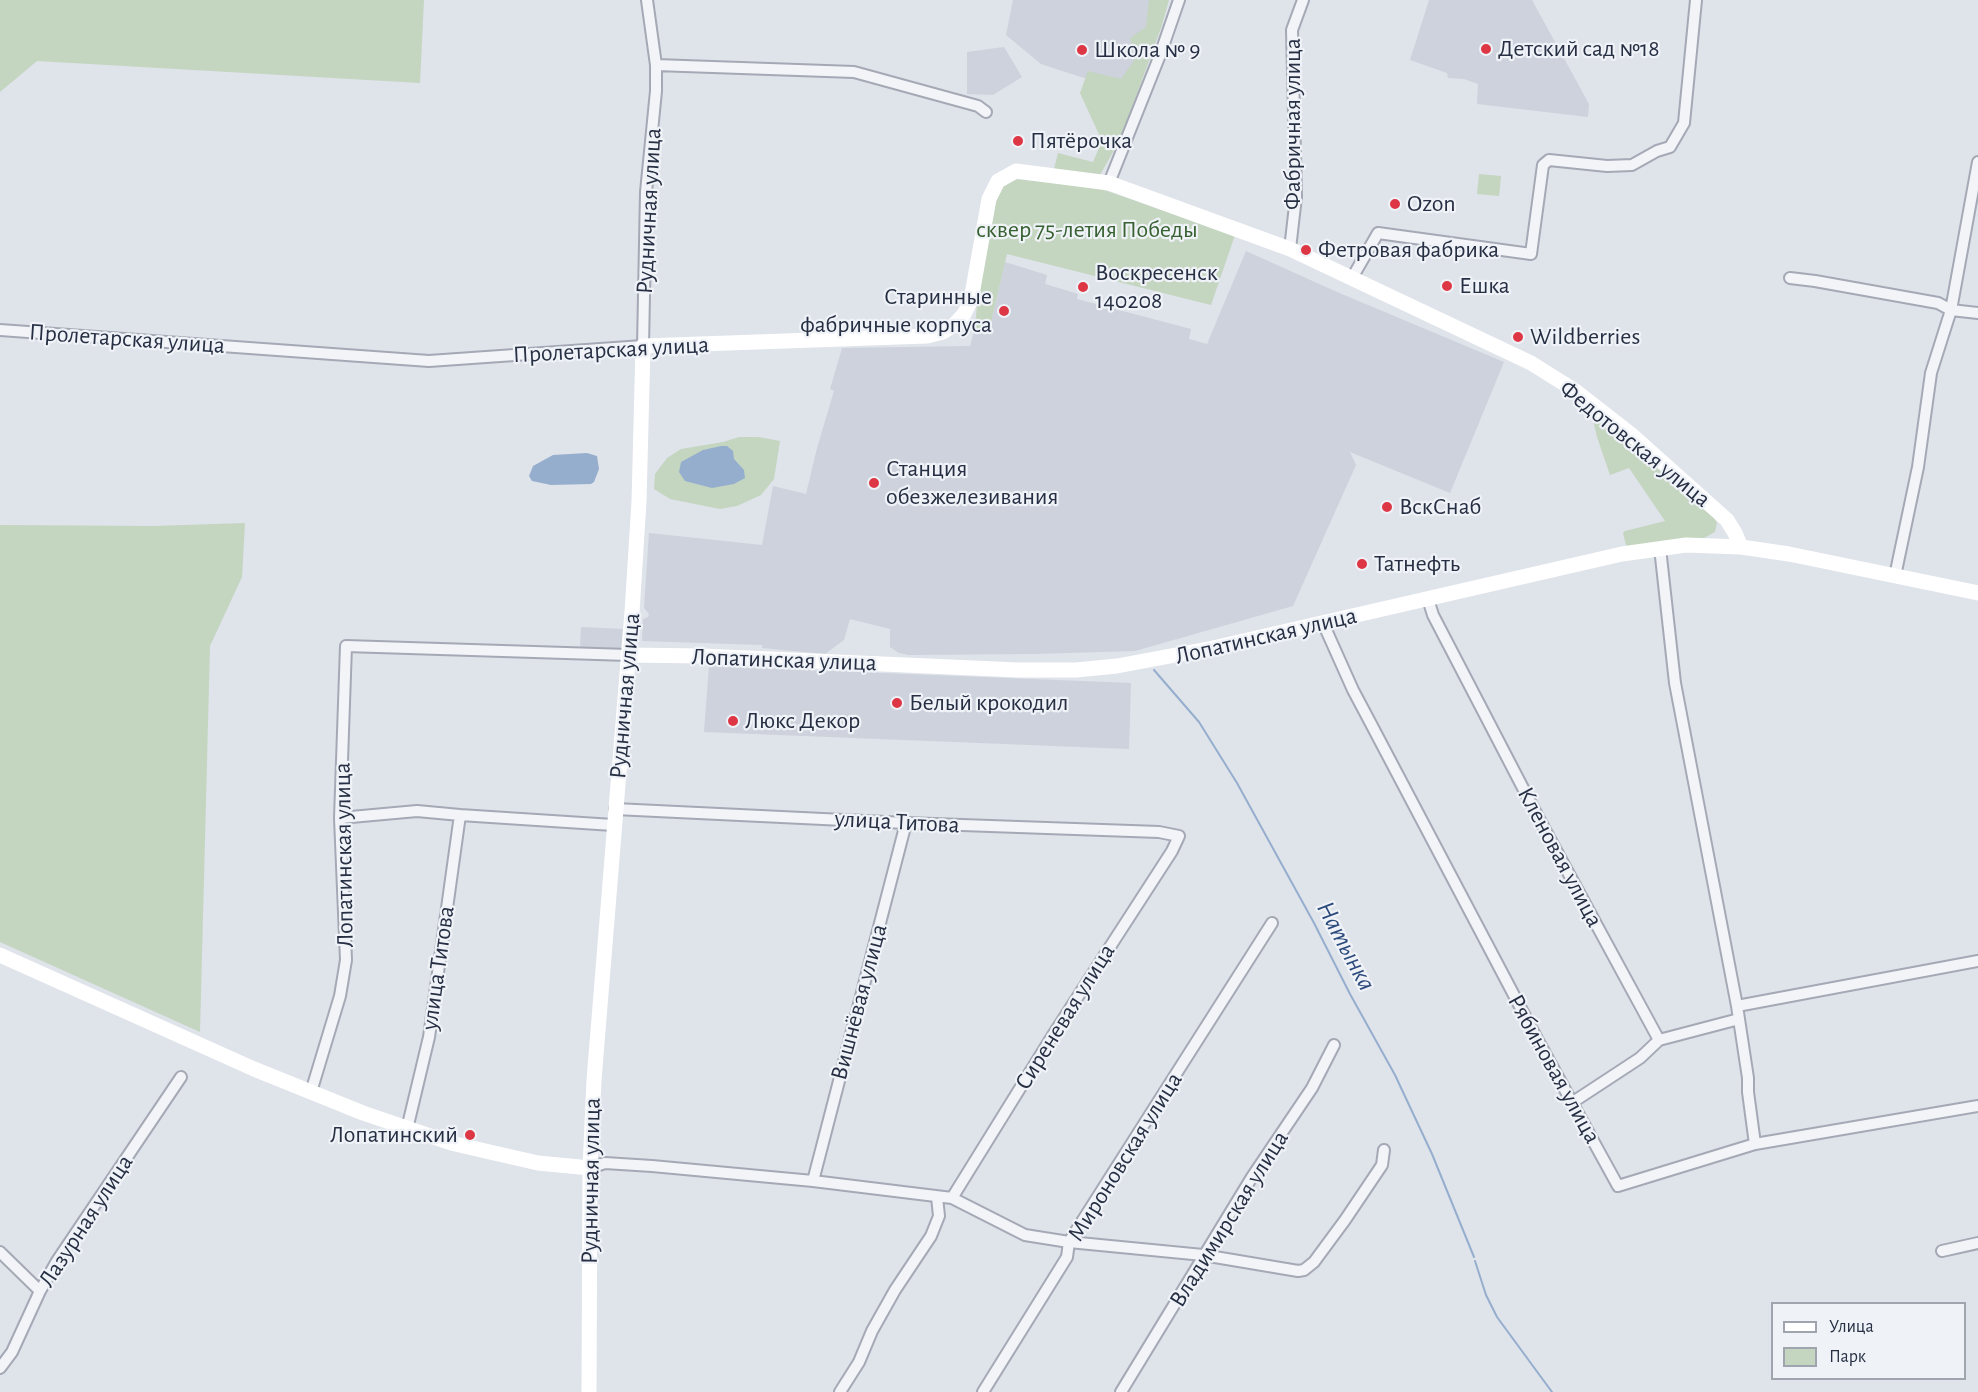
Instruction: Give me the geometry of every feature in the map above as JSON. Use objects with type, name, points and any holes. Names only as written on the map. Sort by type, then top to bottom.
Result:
[{"type":"main road","name":"Пролетарская улица","points":[[643,346],[927,336],[943,332],[954,325],[964,314],[971,300],[990,199],[998,181],[1016,171],[1109,183],[1290,249]]},
{"type":"main road","name":"Федотовская улица","points":[[1290,249],[1531,363],[1575,390],[1633,436],[1726,520],[1741,547]]},
{"type":"main road","name":"Рудничная улица","points":[[589,1392],[590,1168],[594,1080],[639,502],[643,346]]},
{"type":"main road","name":"Федотовская улица","points":[[1660,548],[1686,545],[1741,547],[1810,558],[1978,593]]},
{"type":"main road","name":"Лопатинская улица","points":[[628,656],[702,656],[1018,670],[1076,670],[1153,661],[1574,564],[1660,548]]},
{"type":"main road","points":[[0,955],[254,1069],[407,1129],[494,1154],[538,1163],[590,1168]]},
{"type":"street","name":"Рудничная улица","points":[[643,346],[646,192],[656,91],[656,65],[646,0]]},
{"type":"street","points":[[1109,183],[1161,55],[1179,0]]},
{"type":"street","name":"Фабричная улица","points":[[1290,249],[1296,197],[1292,30],[1303,0]]},
{"type":"street","points":[[1352,278],[1378,233],[1531,254],[1543,165],[1549,160],[1607,166],[1632,165],[1657,151],[1670,147],[1684,123],[1696,0]]},
{"type":"street","points":[[656,65],[854,72],[978,105],[986,112]]},
{"type":"street","points":[[1895,576],[1918,467],[1931,373],[1951,310],[1978,162]]},
{"type":"street","points":[[1790,278],[1938,303],[1951,310],[1978,313]]},
{"type":"street","name":"Пролетарская улица","points":[[0,330],[429,361],[643,346]]},
{"type":"street","points":[[1660,548],[1675,683],[1737,1005],[1755,1144]]},
{"type":"street","name":"Кленовая улица","points":[[1428,599],[1433,615],[1528,797],[1659,1040]]},
{"type":"street","name":"Рябиновая улица","points":[[1323,623],[1353,690],[1530,1027],[1618,1186],[1755,1144],[1978,1106]]},
{"type":"street","name":"Лопатинская улица","points":[[311,1092],[340,996],[346,960],[340,818],[346,646],[628,656]]},
{"type":"street","name":"улица Титова","points":[[615,809],[906,823],[1159,831],[1179,836]]},
{"type":"street","points":[[340,818],[417,811],[614,825]]},
{"type":"street","name":"улица Титова","points":[[407,1129],[429,1037],[460,815]]},
{"type":"street","name":"Вишнёвая улица","points":[[813,1181],[906,823]]},
{"type":"street","name":"Сиреневая улица","points":[[952,1198],[1053,1035],[1172,851],[1179,836]]},
{"type":"street","name":"Мироновская улица","points":[[983,1392],[1067,1257],[1069,1242],[1272,923]]},
{"type":"street","points":[[1737,1005],[1978,961]]},
{"type":"street","points":[[1573,1102],[1640,1058],[1659,1040],[1739,1019]]},
{"type":"street","name":"Владимирская улица","points":[[1121,1392],[1252,1177],[1312,1088],[1334,1045]]},
{"type":"street","name":"Лазурная улица","points":[[0,1368],[12,1352],[40,1291],[57,1261],[181,1077]]},
{"type":"street","points":[[590,1168],[604,1163],[652,1166],[813,1181],[952,1198],[1026,1235],[1069,1242],[1203,1255],[1289,1270],[1304,1270],[1314,1262],[1382,1165],[1384,1150]]},
{"type":"street","points":[[840,1392],[859,1362],[872,1331],[895,1290],[931,1236],[939,1216],[937,1197]]},
{"type":"street","points":[[1942,1251],[1978,1243]]},
{"type":"street","points":[[0,1252],[40,1291]]},
{"type":"shaded area","name":"Школа № 9","points":[[1013,0],[1156,0],[1127,92],[1041,64],[1006,35]]},
{"type":"shaded area","name":"Детский сад №18","points":[[1429,0],[1532,0],[1589,104],[1588,117],[1477,104],[1478,84],[1464,79],[1448,78],[1447,73],[1410,60]]},
{"type":"shaded area","points":[[1004,47],[1022,77],[993,95],[967,94],[967,52]]},
{"type":"shaded area","points":[[1246,251],[1504,362],[1450,493],[1350,452],[1356,465],[1293,606],[1135,651],[909,655],[899,653],[890,647],[890,629],[850,619],[844,640],[825,654],[762,648],[762,645],[642,641],[643,619],[649,614],[644,608],[649,533],[762,545],[773,486],[806,494],[834,391],[830,389],[842,348],[970,346],[975,328],[989,331],[1005,262],[1047,275],[1045,284],[1078,294],[1077,299],[1191,329],[1189,339],[1207,344]]},
{"type":"shaded area","points":[[581,627],[623,629],[621,650],[580,648]]},
{"type":"shaded area","points":[[709,666],[1131,683],[1129,749],[704,732]]},
{"type":"green space","points":[[0,0],[424,0],[420,83],[37,61],[0,92]]},
{"type":"green space","points":[[1149,0],[1169,0],[1121,138],[1100,175],[1054,169],[1058,153],[1093,162],[1102,141],[1080,93],[1088,71],[1121,79],[1136,58],[1130,38],[1146,27]]},
{"type":"green space","points":[[1479,174],[1501,176],[1499,196],[1477,194]]},
{"type":"green space","name":"сквер 75-летия Победы","points":[[1016,179],[1098,188],[1235,235],[1211,305],[1007,254],[989,331],[975,328],[981,260],[995,191]]},
{"type":"green space","points":[[1595,415],[1714,518],[1717,523],[1715,532],[1704,538],[1626,545],[1623,533],[1625,531],[1665,521],[1629,468],[1610,475],[1597,437],[1593,420]]},
{"type":"green space","points":[[739,437],[759,437],[780,441],[774,479],[761,495],[737,506],[720,509],[670,499],[654,489],[655,474],[667,458],[681,449]]},
{"type":"green space","points":[[245,523],[242,577],[210,646],[200,1032],[0,942],[0,525],[153,526]]},
{"type":"water","points":[[727,446],[733,451],[734,459],[744,470],[745,478],[734,484],[712,488],[685,481],[679,472],[681,462],[703,450]]},
{"type":"water","points":[[587,453],[597,456],[599,469],[591,484],[551,485],[532,481],[529,476],[533,466],[553,455]]},
{"type":"waterway","name":"Натынка","points":[[1154,670],[1199,722],[1237,783],[1314,923],[1395,1075],[1432,1154],[1474,1257]]},
{"type":"waterway","name":"Натынка","points":[[1475,1261],[1486,1295],[1497,1317],[1552,1392]]},
{"type":"place","name":"Детский сад №18","points":[[1486,49]]},
{"type":"place","name":"Школа № 9","points":[[1082,50]]},
{"type":"place","name":"Пятёрочка","points":[[1018,141]]},
{"type":"place","name":"Ozon","points":[[1395,204]]},
{"type":"place","name":"Фетровая фабрика","points":[[1306,250]]},
{"type":"place","name":"Ешка","points":[[1447,286]]},
{"type":"place","name":"Воскресенск 140208","points":[[1083,287]]},
{"type":"place","name":"Старинные фабричные корпуса","points":[[1004,311]]},
{"type":"place","name":"Wildberries","points":[[1518,337]]},
{"type":"place","name":"Станция обезжелезивания","points":[[874,483]]},
{"type":"place","name":"ВскСнаб","points":[[1387,507]]},
{"type":"place","name":"Татнефть","points":[[1362,564]]},
{"type":"place","name":"Белый крокодил","points":[[897,703]]},
{"type":"place","name":"Люкс Декор","points":[[733,721]]},
{"type":"place","name":"Лопатинский","points":[[470,1135]]}]
